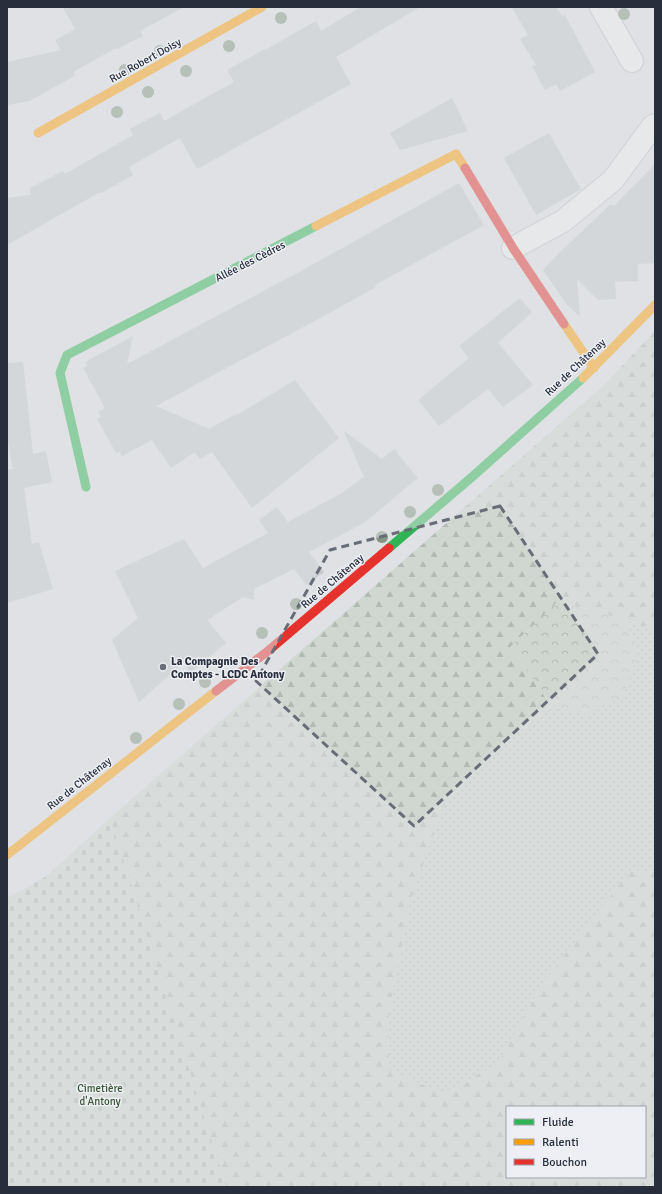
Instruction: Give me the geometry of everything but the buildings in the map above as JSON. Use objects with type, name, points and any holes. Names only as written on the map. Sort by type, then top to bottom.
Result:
[{"type":"street","name":"Rue Robert Doisy","points":[[38,133],[262,7]]},
{"type":"street","points":[[601,7],[632,61]]},
{"type":"street","points":[[513,248],[564,221],[613,180],[655,125]]},
{"type":"street","name":"Allée des Cèdres","points":[[86,487],[60,373],[67,355],[456,154],[513,248],[594,368]]},
{"type":"street","name":"Rue de Châtenay","points":[[7,855],[268,651],[472,477],[594,368],[655,305]]},
{"type":"highlighted area","points":[[500,506],[598,654],[414,826],[256,681],[330,550]]},
{"type":"green space","points":[[655,331],[655,629],[559,601],[511,646],[551,706],[449,790],[410,901],[388,1018],[389,1070],[444,1094],[499,1062],[540,987],[630,870],[655,872],[655,1187],[226,1187],[110,818],[604,385]]},
{"type":"green space","points":[[558,601],[626,620],[638,656],[623,695],[588,715],[551,706],[511,646]]},
{"type":"green space","points":[[626,620],[655,629],[655,872],[630,870],[540,987],[499,1062],[444,1094],[389,1070],[388,1018],[410,901],[449,790],[551,706],[588,715],[638,656]]},
{"type":"green space","name":"Cimetière d'Antony","points":[[110,818],[226,1187],[7,1187],[7,898],[48,875]]},
{"type":"traffic: fast","points":[[86,487],[60,373],[67,355],[316,226]]},
{"type":"traffic: fast","points":[[389,548],[472,477],[583,378]]},
{"type":"traffic: slow","points":[[38,133],[262,7]]},
{"type":"traffic: slow","points":[[316,226],[456,154],[465,168]]},
{"type":"traffic: slow","points":[[583,378],[655,305]]},
{"type":"traffic: slow","points":[[564,324],[594,368]]},
{"type":"traffic: slow","points":[[7,855],[216,691]]},
{"type":"traffic: jam","points":[[465,168],[513,248],[564,324]]},
{"type":"traffic: jam","points":[[216,691],[268,651],[389,548]]},
{"type":"place","name":"La Compagnie Des Comptes - LCDC Antony","points":[[163,667]]}]
